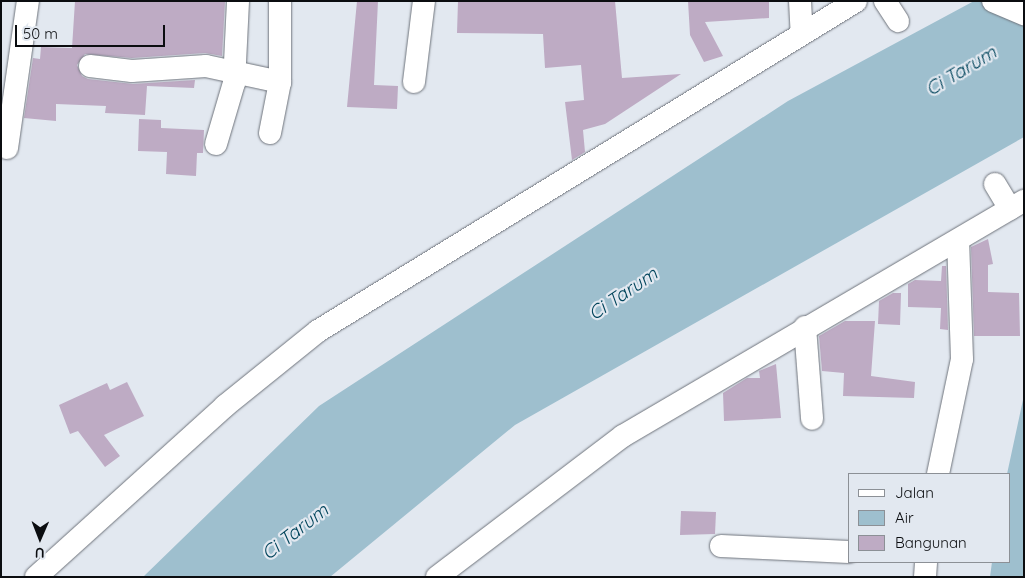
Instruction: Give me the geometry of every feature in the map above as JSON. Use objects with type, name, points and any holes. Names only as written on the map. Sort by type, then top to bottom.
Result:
[{"type":"street","points":[[7,148],[28,1]]},
{"type":"street","points":[[216,144],[224,124],[236,70],[238,1]]},
{"type":"street","points":[[270,133],[280,82],[280,1]]},
{"type":"street","points":[[414,82],[424,1]]},
{"type":"street","points":[[800,1],[802,34]]},
{"type":"street","points":[[36,577],[224,406],[318,331],[459,245],[495,226],[856,1]]},
{"type":"street","points":[[885,1],[898,21]]},
{"type":"street","points":[[994,1],[1024,14]]},
{"type":"street","points":[[90,66],[132,71],[206,66],[236,70],[280,82]]},
{"type":"street","points":[[437,577],[623,436],[805,327],[958,241],[1017,205],[995,184]]},
{"type":"street","points":[[938,473],[962,359],[958,241]]},
{"type":"street","points":[[805,327],[812,419]]},
{"type":"street","points":[[721,546],[848,552]]},
{"type":"street","points":[[925,577],[926,563]]},
{"type":"water","name":"Ci Tarum","points":[[974,1],[1024,1],[1024,137],[515,425],[330,577],[143,577],[319,406],[788,101]]},
{"type":"water","points":[[1024,395],[1024,577],[990,577],[992,563],[1010,563],[1010,473],[1007,473]]},
{"type":"building","points":[[75,1],[225,1],[222,56],[205,53],[132,58],[85,54],[77,65],[82,76],[88,79],[133,84],[195,80],[194,88],[147,86],[145,115],[105,113],[106,106],[56,104],[56,121],[24,118],[33,58],[40,59],[41,47],[72,48]]},
{"type":"building","points":[[357,1],[378,1],[374,85],[398,86],[397,109],[347,107]]},
{"type":"building","points":[[458,1],[615,1],[622,78],[681,74],[605,124],[583,130],[585,152],[572,160],[565,102],[584,100],[581,65],[545,68],[543,34],[457,33]]},
{"type":"building","points":[[688,1],[769,1],[769,18],[705,22],[723,56],[704,62],[690,35]]},
{"type":"building","points":[[139,119],[161,120],[161,128],[204,130],[203,153],[197,153],[196,176],[166,174],[167,152],[138,151]]},
{"type":"building","points":[[988,239],[993,264],[988,265],[988,292],[1019,293],[1020,336],[974,336],[971,247]]},
{"type":"building","points":[[942,266],[946,266],[948,330],[940,329],[941,308],[908,307],[908,284],[915,280],[941,281]]},
{"type":"building","points":[[893,293],[901,293],[900,325],[878,324],[879,301]]},
{"type":"building","points":[[845,321],[875,321],[871,376],[915,382],[914,398],[843,396],[844,373],[822,371],[819,336]]},
{"type":"building","points":[[776,364],[781,418],[724,421],[723,393],[747,378],[760,378],[759,371]]},
{"type":"building","points":[[127,382],[144,416],[104,435],[120,456],[105,467],[78,431],[70,434],[59,405],[107,383],[110,390]]},
{"type":"building","points":[[681,511],[716,512],[715,534],[680,535]]}]
